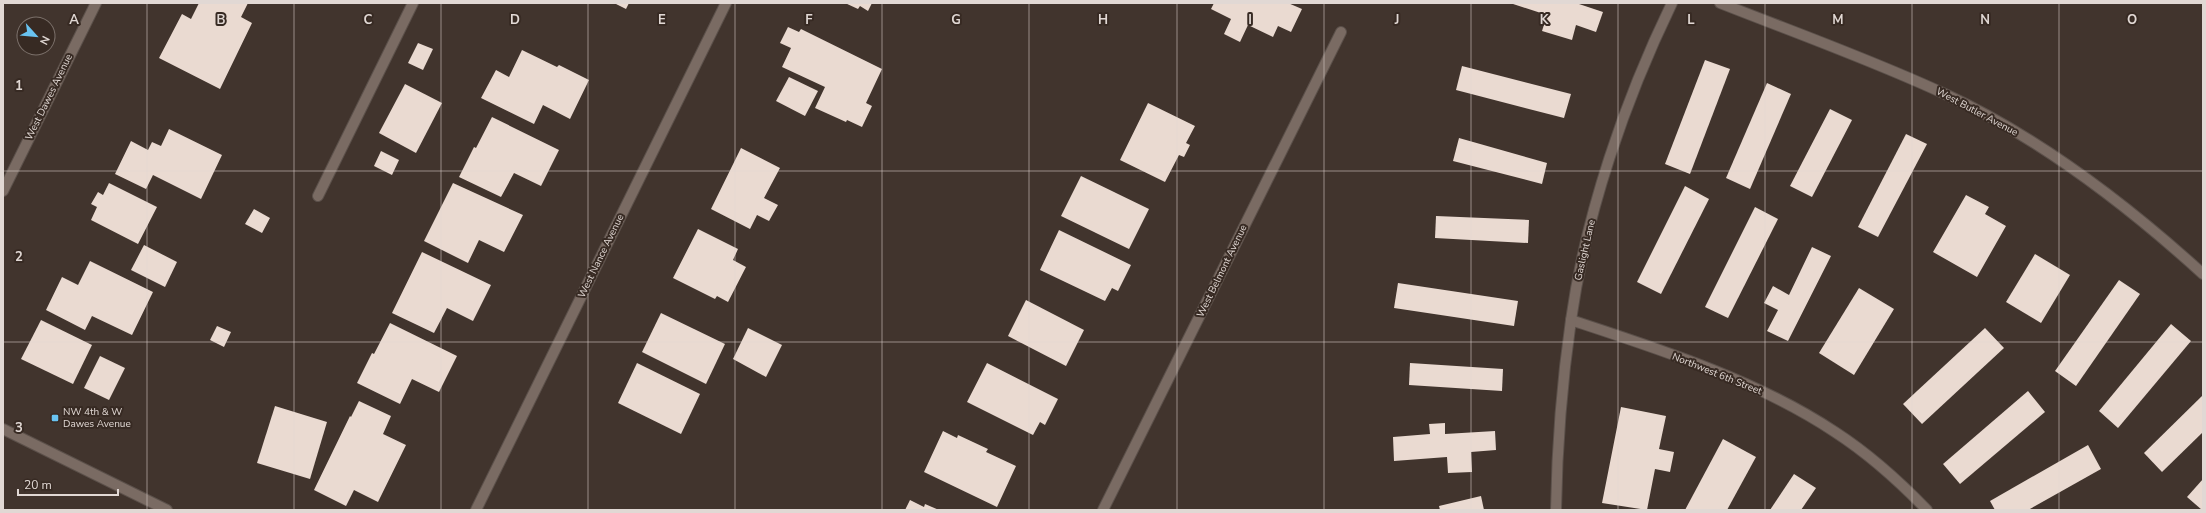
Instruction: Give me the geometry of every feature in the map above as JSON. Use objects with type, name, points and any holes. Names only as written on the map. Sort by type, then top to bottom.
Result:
[{"type":"street","name":"West Dawes Avenue","points":[[3,191],[96,3]]},
{"type":"street","points":[[318,196],[413,3]]},
{"type":"street","name":"West Nance Avenue","points":[[476,510],[726,3]]},
{"type":"street","name":"Gaslight Lane","points":[[1556,510],[1562,401],[1571,320],[1579,274],[1600,190],[1649,51],[1672,3]]},
{"type":"street","name":"West Butler Avenue","points":[[1720,3],[1881,66],[1946,95],[1983,114],[2024,138],[2105,191],[2170,244],[2203,274]]},
{"type":"street","name":"West Belmont Avenue","points":[[1103,510],[1341,32]]},
{"type":"street","name":"Northwest 6th Street","points":[[1571,320],[1735,379],[1786,403],[1835,432],[1866,453],[1927,510]]},
{"type":"street","points":[[3,429],[167,510]]},
{"type":"building","points":[[199,3],[248,3],[241,17],[252,23],[220,89],[159,58],[182,14],[191,19]]},
{"type":"building","points":[[614,3],[629,3],[626,9]]},
{"type":"building","points":[[845,3],[872,3],[868,11],[860,6],[858,9]]},
{"type":"building","points":[[1214,3],[1288,3],[1302,9],[1291,32],[1278,26],[1273,37],[1248,25],[1240,42],[1224,34],[1231,19],[1211,9]]},
{"type":"building","points":[[1510,3],[1576,3],[1603,12],[1596,32],[1576,25],[1572,40],[1542,31],[1547,15]]},
{"type":"building","points":[[788,27],[799,32],[801,29],[882,69],[866,103],[872,106],[862,127],[847,120],[846,122],[815,108],[825,87],[782,67],[791,48],[780,43]]},
{"type":"building","points":[[418,43],[433,49],[423,70],[408,63]]},
{"type":"building","points":[[522,50],[557,67],[559,65],[589,80],[570,119],[543,105],[534,124],[481,98],[496,70],[509,77]]},
{"type":"building","points":[[1705,60],[1730,69],[1690,174],[1665,164]]},
{"type":"building","points":[[1462,66],[1571,94],[1564,118],[1456,90]]},
{"type":"building","points":[[789,77],[818,91],[805,116],[776,101]]},
{"type":"building","points":[[1767,83],[1791,94],[1750,189],[1726,178]]},
{"type":"building","points":[[405,84],[442,103],[416,153],[379,133]]},
{"type":"building","points":[[1148,103],[1195,126],[1186,143],[1190,145],[1184,157],[1179,155],[1165,182],[1120,160]]},
{"type":"building","points":[[1830,109],[1852,120],[1812,197],[1790,186]]},
{"type":"building","points":[[492,117],[559,150],[541,186],[514,173],[501,197],[459,177],[474,147],[476,148]]},
{"type":"building","points":[[169,129],[222,155],[201,199],[153,175],[146,189],[115,174],[131,141],[148,150],[152,142],[161,146]]},
{"type":"building","points":[[1906,134],[1927,144],[1878,237],[1858,227]]},
{"type":"building","points":[[1459,138],[1547,163],[1542,184],[1453,161]]},
{"type":"building","points":[[741,148],[780,168],[764,198],[778,205],[769,221],[757,215],[750,229],[711,209]]},
{"type":"building","points":[[381,151],[399,160],[392,175],[374,166]]},
{"type":"building","points":[[1081,176],[1149,209],[1129,249],[1061,216]]},
{"type":"building","points":[[109,183],[157,207],[138,244],[91,220],[97,207],[91,204],[98,192],[103,195]]},
{"type":"building","points":[[453,183],[523,215],[504,252],[479,240],[468,263],[424,241]]},
{"type":"building","points":[[1685,186],[1709,199],[1661,294],[1637,282]]},
{"type":"building","points":[[1966,195],[1989,207],[1985,214],[2006,226],[1977,277],[1933,252]]},
{"type":"building","points":[[1755,207],[1778,219],[1728,318],[1705,307]]},
{"type":"building","points":[[254,209],[270,218],[262,233],[245,224]]},
{"type":"building","points":[[1436,216],[1529,220],[1528,243],[1435,238]]},
{"type":"building","points":[[698,229],[738,249],[733,260],[746,267],[728,302],[717,296],[715,299],[673,278]]},
{"type":"building","points":[[1059,230],[1131,265],[1118,291],[1112,288],[1105,301],[1040,270]]},
{"type":"building","points":[[144,245],[177,262],[165,287],[131,270]]},
{"type":"building","points":[[1812,247],[1831,256],[1788,341],[1767,331],[1778,310],[1764,303],[1773,286],[1789,295]]},
{"type":"building","points":[[422,252],[491,285],[473,321],[447,308],[434,333],[392,313]]},
{"type":"building","points":[[2035,254],[2070,275],[2041,323],[2006,302]]},
{"type":"building","points":[[90,261],[153,292],[132,335],[92,316],[85,330],[46,310],[62,277],[78,285]]},
{"type":"building","points":[[2119,280],[2140,294],[2076,386],[2055,371]]},
{"type":"building","points":[[1398,283],[1518,301],[1514,326],[1394,308]]},
{"type":"building","points":[[1859,288],[1894,309],[1854,375],[1819,353]]},
{"type":"building","points":[[1026,300],[1084,330],[1066,366],[1008,336]]},
{"type":"building","points":[[661,313],[725,344],[706,384],[642,352]]},
{"type":"building","points":[[41,320],[92,345],[73,384],[21,359]]},
{"type":"building","points":[[390,323],[457,356],[439,392],[412,379],[400,404],[357,383],[372,353],[374,354]]},
{"type":"building","points":[[2171,324],[2191,341],[2118,428],[2099,411]]},
{"type":"building","points":[[217,326],[231,332],[224,347],[210,340]]},
{"type":"building","points":[[748,328],[782,345],[766,377],[733,359]]},
{"type":"building","points":[[1985,328],[2004,348],[1922,424],[1903,404]]},
{"type":"building","points":[[100,356],[125,368],[109,400],[84,388]]},
{"type":"building","points":[[637,363],[700,394],[681,434],[618,403]]},
{"type":"building","points":[[987,363],[1058,399],[1045,425],[1040,422],[1033,435],[967,402]]},
{"type":"building","points":[[1410,363],[1503,369],[1502,391],[1409,385]]},
{"type":"building","points":[[2028,391],[2045,412],[1960,484],[1943,464]]},
{"type":"building","points":[[2203,395],[2203,432],[2162,472],[2144,453]]},
{"type":"building","points":[[359,401],[391,416],[383,434],[406,445],[378,502],[354,490],[346,506],[314,490],[350,416],[351,417]]},
{"type":"building","points":[[275,406],[327,422],[310,479],[257,463]]},
{"type":"building","points":[[1621,407],[1666,416],[1659,449],[1674,452],[1670,472],[1655,469],[1647,510],[1602,503]]},
{"type":"building","points":[[1445,423],[1445,434],[1495,431],[1496,450],[1471,452],[1472,472],[1448,473],[1447,457],[1394,461],[1393,437],[1430,434],[1429,424]]},
{"type":"building","points":[[943,431],[957,438],[958,435],[988,449],[986,452],[1016,466],[997,507],[924,472]]},
{"type":"building","points":[[1723,439],[1756,457],[1727,510],[1685,510]]},
{"type":"building","points":[[2088,445],[2101,469],[2028,510],[1995,510],[1990,501]]},
{"type":"building","points":[[1794,474],[1816,488],[1801,510],[1770,510]]},
{"type":"building","points":[[2203,479],[2203,510],[2202,510],[2187,497]]},
{"type":"building","points":[[1481,496],[1484,510],[1440,510],[1439,506]]},
{"type":"building","points":[[910,500],[924,507],[925,504],[939,510],[905,510]]},
{"type":"place","name":"NW 4th & W Dawes Avenue","points":[[55,418]]}]
